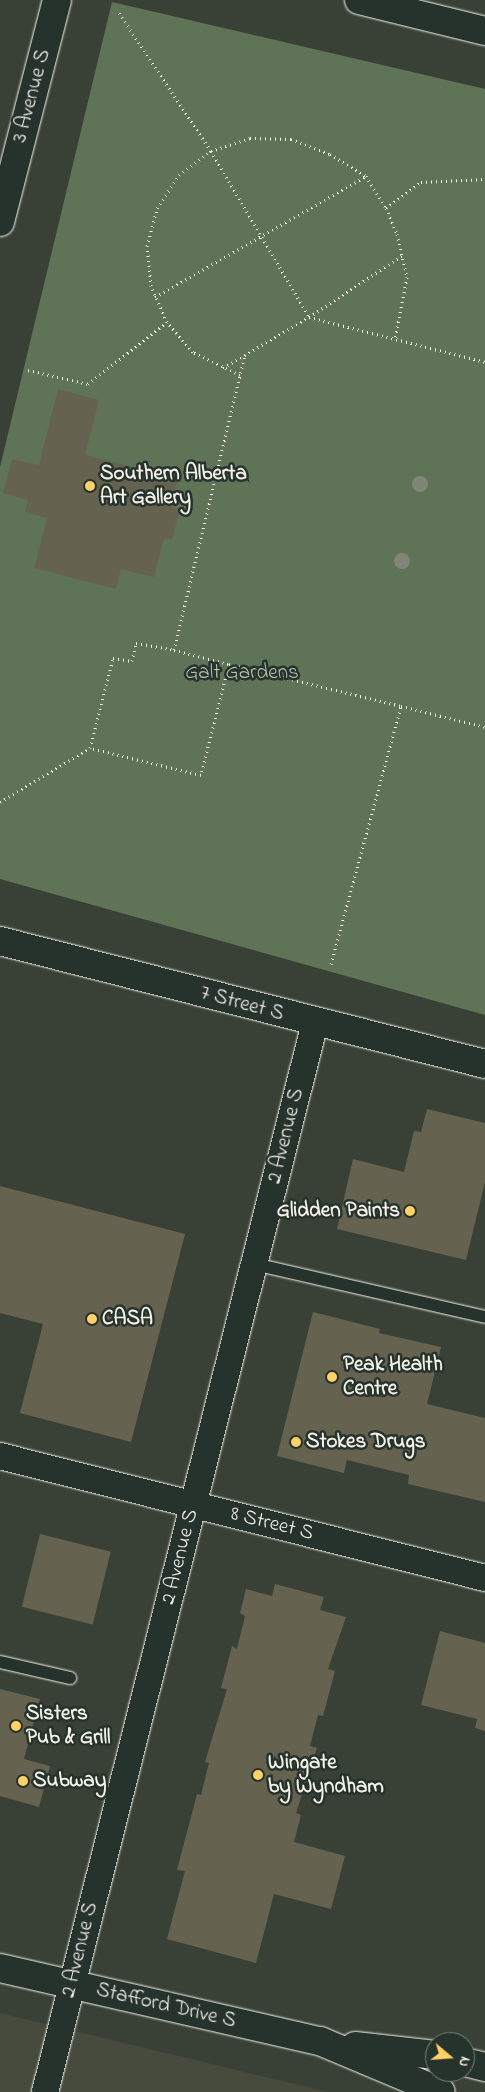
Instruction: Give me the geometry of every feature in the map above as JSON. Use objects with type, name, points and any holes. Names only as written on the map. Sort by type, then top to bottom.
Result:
[{"type":"main road","name":"3 Avenue S","points":[[0,222],[57,0]]},
{"type":"main road","points":[[359,0],[485,31]]},
{"type":"main road","name":"7 Street S","points":[[0,941],[315,1023],[485,1064]]},
{"type":"main road","name":"Stafford Drive S","points":[[0,1968],[331,2044],[425,2054]]},
{"type":"main road","name":"Stafford Drive S","points":[[331,2044],[441,2092]]},
{"type":"street","name":"2 Avenue S","points":[[45,2092],[315,1023]]},
{"type":"street","name":"8 Street S","points":[[0,1456],[485,1578]]},
{"type":"lane","points":[[254,1264],[485,1318]]},
{"type":"lane","points":[[0,1662],[70,1678]]},
{"type":"path","points":[[119,14],[211,150],[309,317],[485,362]]},
{"type":"path","points":[[240,375],[193,352],[166,322],[155,297],[147,246],[157,208],[179,175],[211,150],[250,138],[291,139],[330,154],[366,176],[386,208],[403,255],[407,277],[395,339]]},
{"type":"path","points":[[155,297],[366,176]]},
{"type":"path","points":[[386,208],[421,182],[485,180]]},
{"type":"path","points":[[223,368],[309,317],[403,255]]},
{"type":"path","points":[[28,370],[88,384],[166,322]]},
{"type":"path","points":[[174,650],[245,355]]},
{"type":"path","points":[[90,748],[113,658],[132,661],[136,643],[174,650],[485,727]]},
{"type":"path","points":[[0,802],[90,748],[201,775],[229,664]]},
{"type":"path","points":[[330,964],[401,706]]},
{"type":"shaded area","points":[[0,2013],[328,2092],[0,2092]]},
{"type":"green space","name":"Galt Gardens","points":[[112,2],[485,89],[485,1015],[0,879],[0,467]]},
{"type":"building","name":"Southern Alberta Art Gallery","points":[[58,389],[99,400],[85,455],[178,479],[170,506],[180,509],[172,540],[164,538],[154,577],[121,569],[116,589],[34,568],[47,518],[25,512],[28,500],[3,493],[12,459],[39,465]]},
{"type":"building","name":"Glidden Paints","points":[[427,1109],[485,1123],[485,1182],[466,1260],[337,1229],[353,1159],[404,1172],[414,1131],[421,1132]]},
{"type":"building","name":"CASA","points":[[0,1186],[185,1234],[131,1442],[20,1413],[43,1324],[0,1313]]},
{"type":"building","points":[[313,1312],[380,1329],[379,1333],[441,1347],[427,1404],[485,1418],[485,1502],[408,1484],[409,1475],[347,1460],[344,1473],[277,1456]]},
{"type":"building","points":[[40,1534],[111,1552],[93,1624],[22,1607]]},
{"type":"building","name":"Wingate by Wyndham","points":[[275,1584],[324,1597],[320,1610],[346,1617],[328,1669],[335,1671],[323,1716],[318,1715],[310,1746],[317,1748],[296,1813],[301,1815],[294,1842],[345,1856],[331,1909],[274,1894],[256,1963],[167,1939],[185,1871],[177,1870],[197,1794],[201,1795],[209,1763],[205,1762],[227,1689],[221,1688],[232,1646],[237,1649],[245,1616],[240,1613],[246,1589],[272,1596]]},
{"type":"building","points":[[440,1631],[485,1643],[485,1731],[475,1728],[477,1719],[421,1705]]},
{"type":"building","points":[[0,1689],[40,1699],[24,1759],[50,1766],[39,1807],[0,1796]]},
{"type":"place","name":"Southern Alberta Art Gallery","points":[[90,486]]},
{"type":"place","name":"Glidden Paints","points":[[410,1211]]},
{"type":"place","name":"CASA","points":[[92,1319]]},
{"type":"place","name":"Peak Health Centre","points":[[332,1377]]},
{"type":"place","name":"Stokes Drugs","points":[[296,1442]]},
{"type":"place","name":"Sisters Pub & Grill","points":[[16,1726]]},
{"type":"place","name":"Wingate by Wyndham","points":[[258,1775]]},
{"type":"place","name":"Subway","points":[[23,1781]]}]
